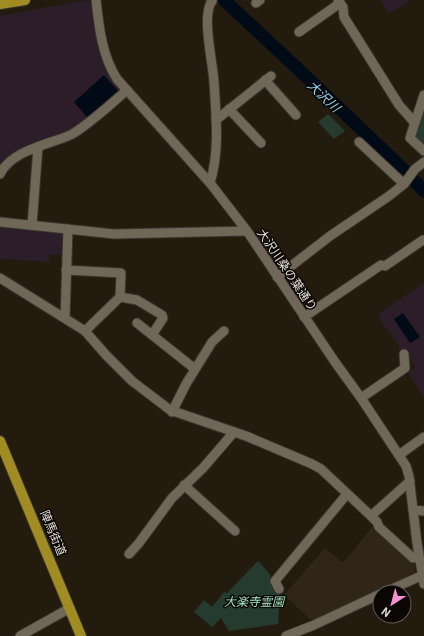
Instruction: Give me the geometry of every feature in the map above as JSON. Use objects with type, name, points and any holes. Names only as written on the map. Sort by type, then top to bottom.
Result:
[{"type":"main road","points":[[0,4],[25,0]]},
{"type":"main road","name":"陣馬街道","points":[[0,441],[82,636]]},
{"type":"street","name":"大沢川桑の葉通り","points":[[96,0],[105,54],[110,68],[127,90],[210,183],[247,231],[406,466],[410,481],[419,558],[423,572],[424,584]]},
{"type":"street","points":[[210,183],[215,168],[216,120],[214,77],[207,16],[209,6],[212,1],[211,0]]},
{"type":"street","points":[[299,32],[339,2],[343,7],[344,17],[400,105],[414,122]]},
{"type":"street","points":[[216,120],[268,78],[296,115]]},
{"type":"street","points":[[0,174],[2,169],[10,162],[24,153],[72,134],[88,124],[127,90]]},
{"type":"street","points":[[424,95],[410,138],[424,151]]},
{"type":"street","points":[[229,109],[261,143]]},
{"type":"street","points":[[359,142],[405,183]]},
{"type":"street","points":[[32,225],[38,147]]},
{"type":"street","points":[[277,277],[330,236],[389,196],[405,183],[413,172],[424,162]]},
{"type":"street","points":[[0,222],[114,234],[224,233],[247,231]]},
{"type":"street","points":[[65,318],[68,229]]},
{"type":"street","points":[[304,317],[381,265],[385,266],[423,240]]},
{"type":"street","points":[[66,270],[122,274],[120,297],[85,332]]},
{"type":"street","points":[[0,278],[85,332],[132,381],[172,412],[234,432],[321,469],[371,516],[377,522],[379,527],[413,558],[419,558]]},
{"type":"street","points":[[120,297],[137,300],[162,315],[163,318],[152,335]]},
{"type":"street","points":[[137,323],[194,369]]},
{"type":"street","points":[[172,412],[194,369],[212,342],[224,331]]},
{"type":"street","points":[[361,398],[405,368],[404,354]]},
{"type":"street","points":[[129,554],[139,543],[172,498],[203,468],[234,432]]},
{"type":"street","points":[[399,455],[424,437]]},
{"type":"street","points":[[371,516],[410,481]]},
{"type":"street","points":[[184,485],[235,531]]},
{"type":"street","points":[[279,589],[275,581],[347,494]]},
{"type":"street","points":[[413,510],[424,511]]},
{"type":"street","points":[[400,584],[423,572]]},
{"type":"street","points":[[286,636],[314,625],[372,598]]},
{"type":"street","points":[[20,636],[70,608]]},
{"type":"shaded area","points":[[85,0],[90,2],[101,57],[108,72],[120,87],[119,92],[87,121],[0,168],[0,16]]},
{"type":"shaded area","points":[[380,0],[411,0],[389,14]]},
{"type":"shaded area","points":[[104,75],[118,91],[87,117],[74,102]]},
{"type":"shaded area","points":[[0,225],[61,231],[65,235],[63,255],[50,255],[49,262],[0,259]]},
{"type":"shaded area","points":[[424,283],[424,397],[408,373],[415,367],[407,354],[400,355],[399,346],[379,318],[381,312]]},
{"type":"shaded area","points":[[403,313],[420,337],[410,343],[394,319]]},
{"type":"shaded area","points":[[373,526],[414,563],[415,572],[391,584],[372,584],[372,592],[337,608],[338,610],[313,622],[284,595],[325,548],[343,563]]},
{"type":"green space","points":[[424,95],[424,151],[410,138]]},
{"type":"green space","points":[[328,114],[345,131],[334,139],[318,122]]},
{"type":"green space","name":"大楽寺霊園","points":[[258,561],[268,572],[280,593],[278,624],[229,631],[221,618],[212,627],[194,612],[204,600],[212,607],[224,592],[227,593]]},
{"type":"waterway","name":"大沢川","points":[[224,0],[313,83],[424,191]]}]
